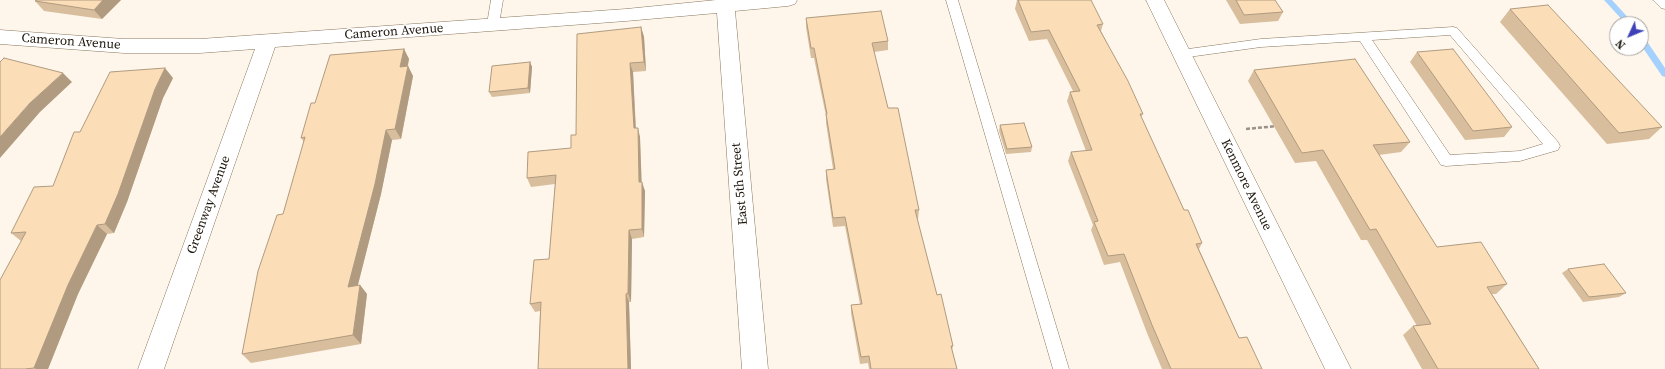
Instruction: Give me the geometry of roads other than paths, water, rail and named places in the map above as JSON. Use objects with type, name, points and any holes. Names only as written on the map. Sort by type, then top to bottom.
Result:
[{"type":"street","name":"Cameron Avenue","points":[[0,37],[77,44],[156,47],[200,46],[493,24],[726,3],[788,0]]},
{"type":"street","name":"Kenmore Avenue","points":[[1155,0],[1338,369]]},
{"type":"street","name":"East 5th Street","points":[[726,3],[755,369]]},
{"type":"street","name":"Greenway Avenue","points":[[151,369],[268,41]]},
{"type":"lane","points":[[493,24],[497,0]]},
{"type":"lane","points":[[952,0],[1061,369]]},
{"type":"lane","points":[[1659,0],[1665,5]]},
{"type":"lane","points":[[1181,54],[1261,43],[1364,36],[1453,31],[1552,146],[1520,156],[1446,160],[1364,36]]},
{"type":"waterway","points":[[1608,0],[1623,16]]},
{"type":"waterway","points":[[1649,51],[1665,74]]}]
